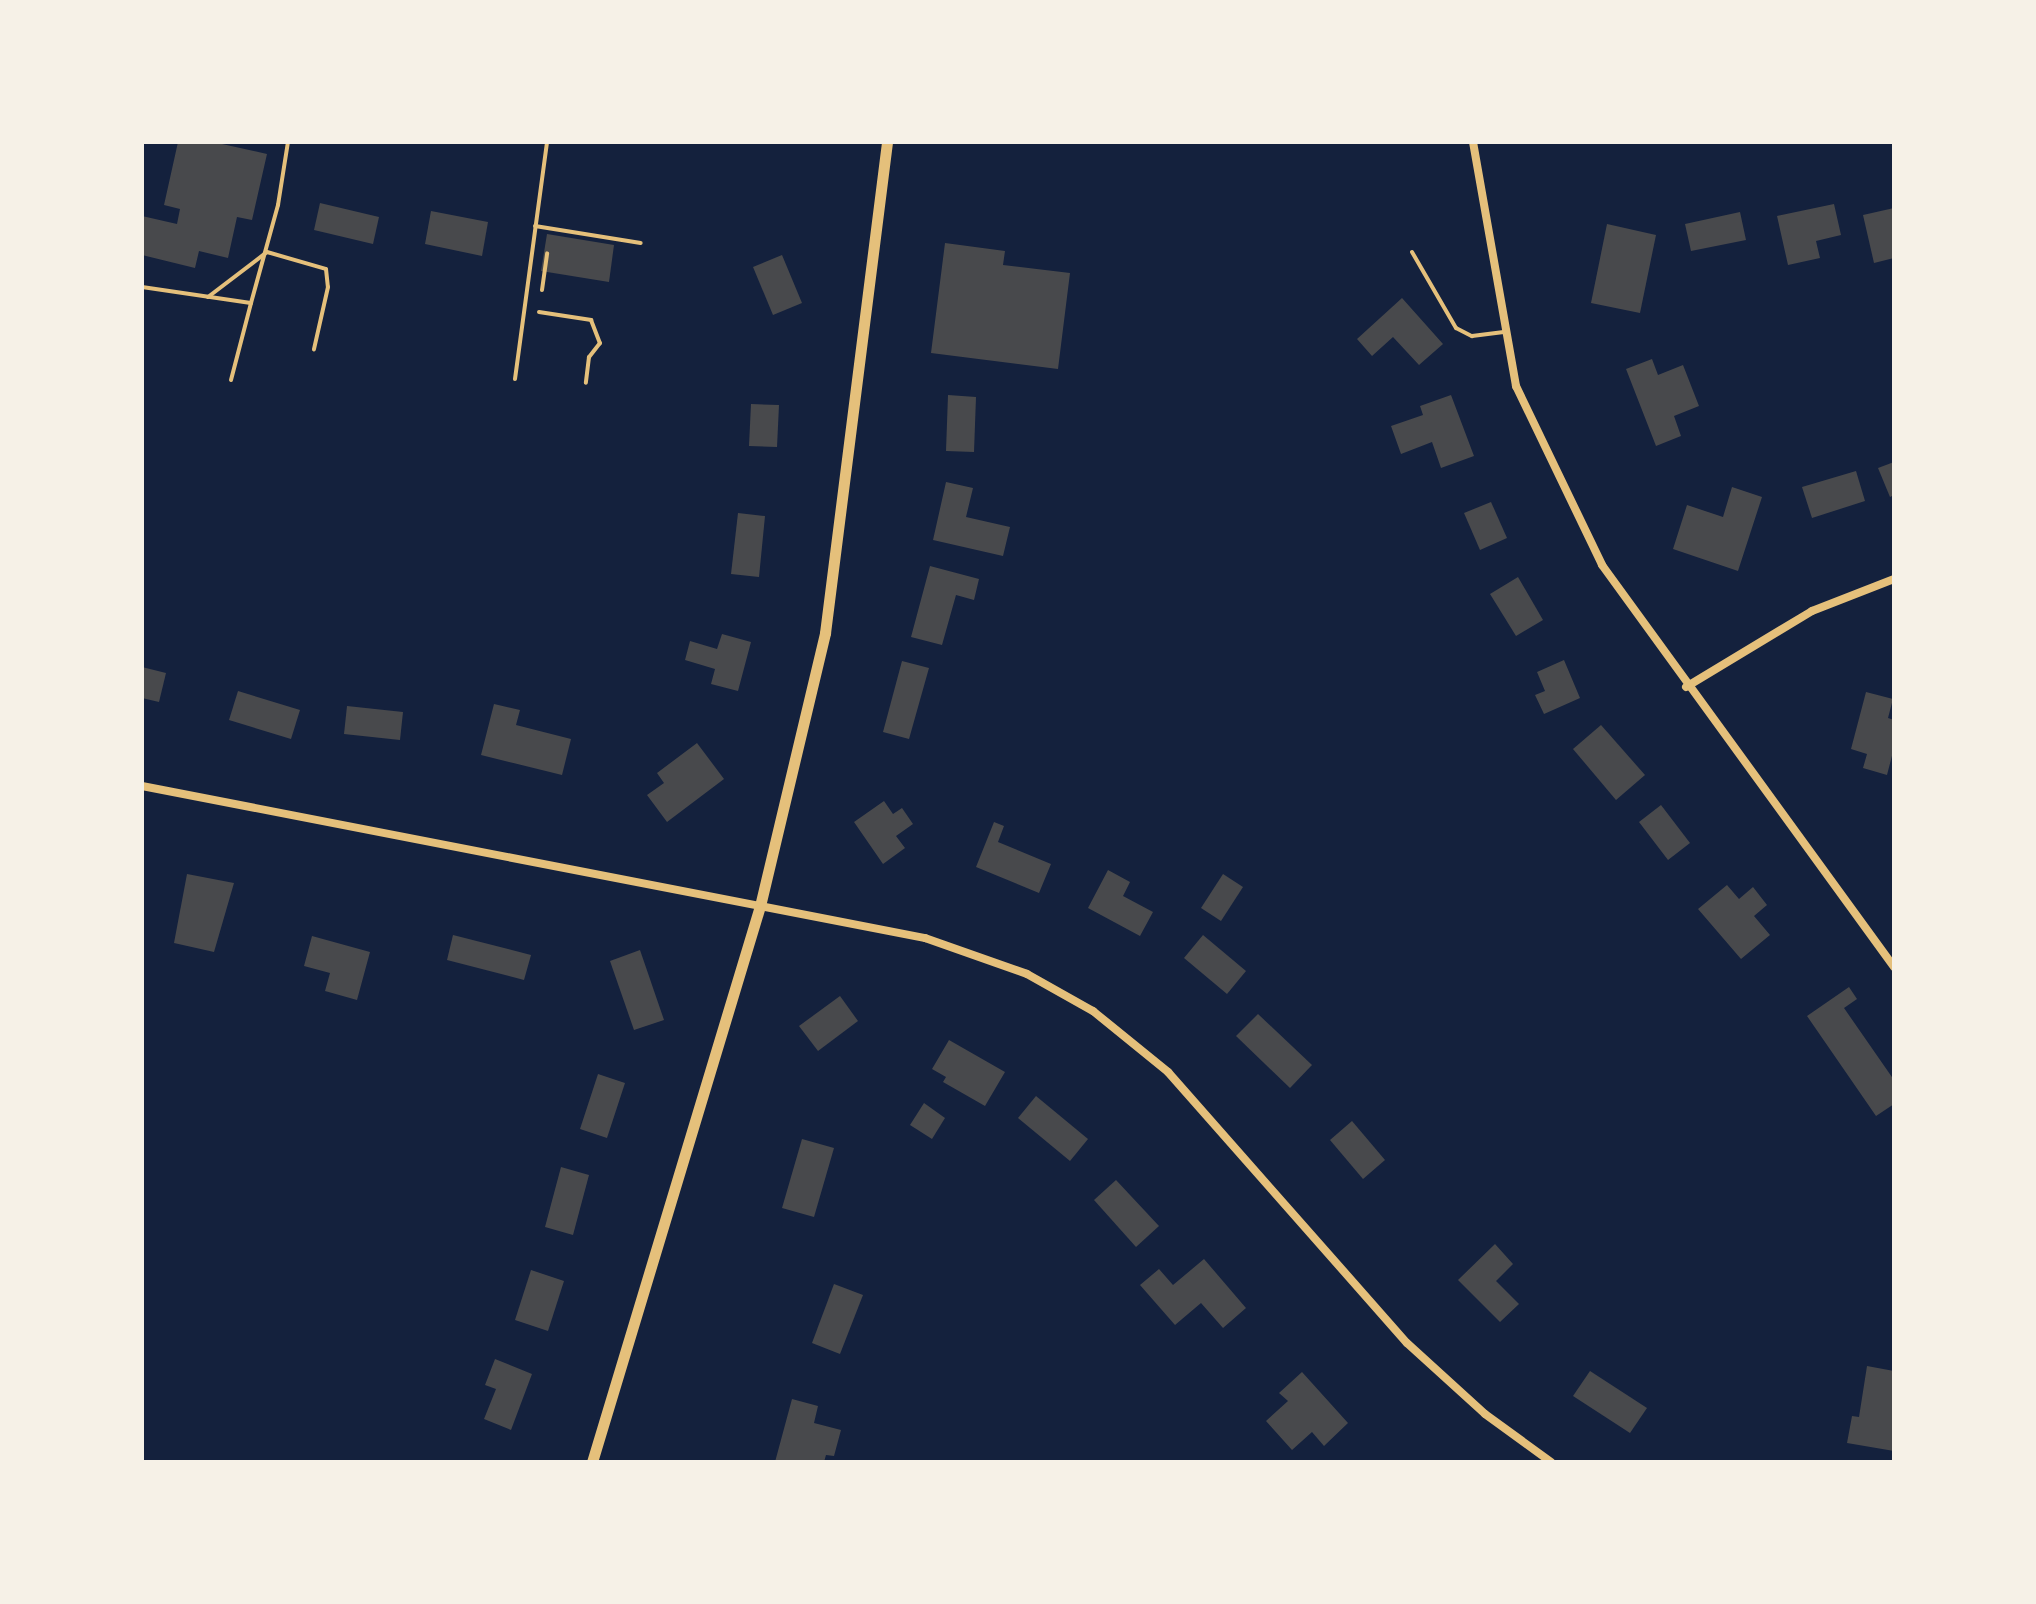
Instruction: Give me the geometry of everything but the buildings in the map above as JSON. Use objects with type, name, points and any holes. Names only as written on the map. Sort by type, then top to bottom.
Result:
[{"type":"street","points":[[592,1462],[760,906],[825,633],[887,142]]},
{"type":"street","points":[[1473,142],[1516,386],[1602,565],[1686,687],[1894,967]]},
{"type":"street","points":[[1686,687],[1812,611],[1894,579]]},
{"type":"street","points":[[142,786],[925,938],[986,957],[1093,1011],[1168,1072],[1407,1343],[1485,1414],[1551,1462]]},
{"type":"lane","points":[[231,380],[267,252],[288,142]]},
{"type":"lane","points":[[515,379],[547,142]]},
{"type":"lane","points":[[535,226],[641,243]]},
{"type":"lane","points":[[208,297],[267,252]]},
{"type":"lane","points":[[267,252],[326,269],[328,287],[314,349]]},
{"type":"lane","points":[[1412,252],[1456,328],[1472,336],[1506,332]]},
{"type":"lane","points":[[142,287],[251,303]]},
{"type":"path","points":[[539,312],[591,320],[600,343],[589,357],[586,383]]}]
